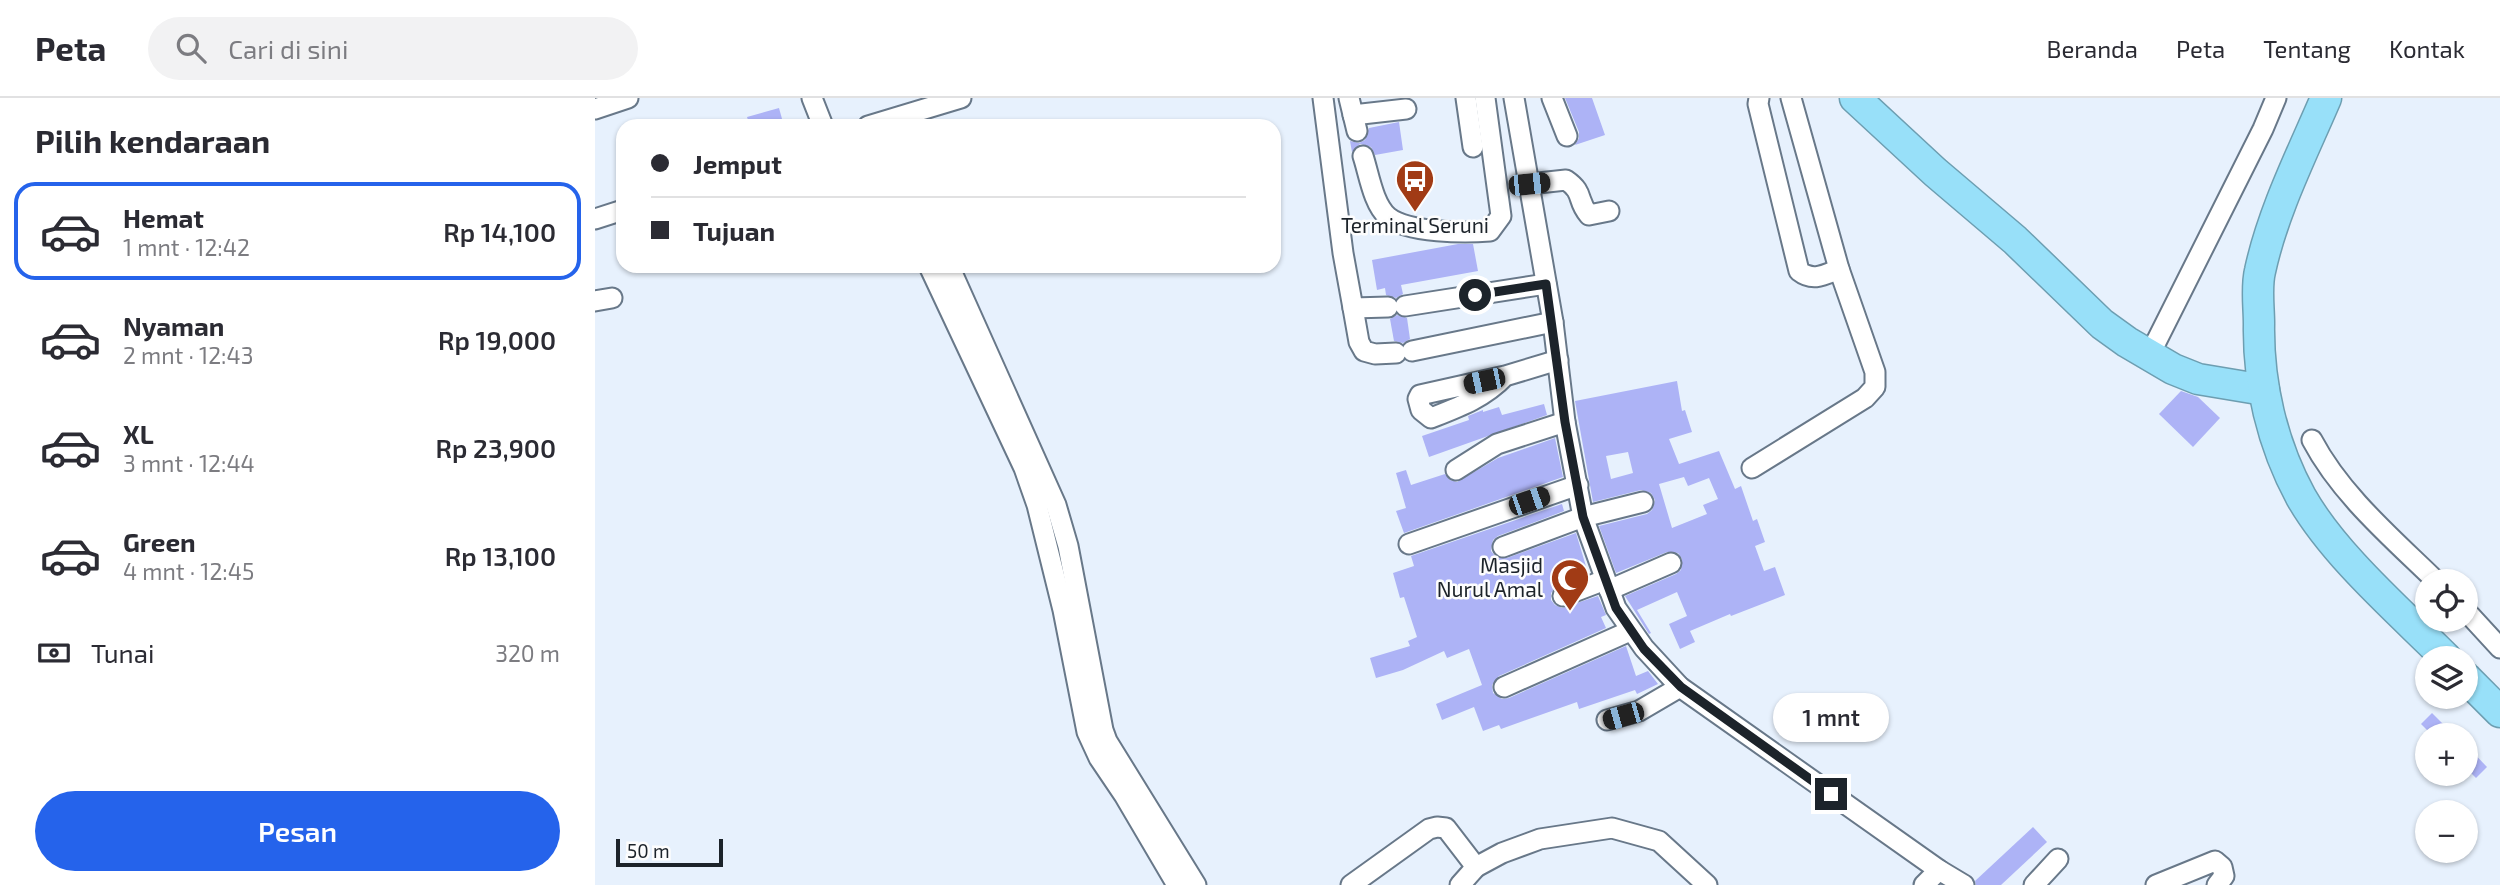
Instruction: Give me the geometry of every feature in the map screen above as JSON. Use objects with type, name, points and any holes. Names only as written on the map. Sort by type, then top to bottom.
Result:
[{"type":"highway","points":[[1855,98],[1935,172],[2015,240],[2102,324],[2173,369],[2198,379],[2263,390]]},
{"type":"highway","points":[[2326,98],[2271,227],[2259,275],[2258,349],[2263,390],[2279,448],[2301,496],[2317,521],[2364,575],[2434,646]]},
{"type":"highway","points":[[2259,323],[2287,230],[2342,98]]},
{"type":"highway","points":[[2478,690],[2500,712]]},
{"type":"street","points":[[595,109],[628,98]]},
{"type":"street","points":[[812,98],[820,119]]},
{"type":"street","points":[[895,119],[961,98]]},
{"type":"street","points":[[1324,98],[1343,253],[1359,342],[1364,351],[1375,354],[1404,352],[1553,322]]},
{"type":"street","points":[[1466,98],[1473,147]]},
{"type":"street","points":[[1363,156],[1377,199],[1387,216],[1404,225],[1467,233],[1490,231],[1501,216],[1485,98]]},
{"type":"street","points":[[1514,98],[1553,322],[1565,422],[1583,517],[1607,585],[1630,631],[1681,687],[1964,885]]},
{"type":"street","points":[[1552,98],[1567,136]]},
{"type":"street","points":[[1759,98],[1758,104],[1799,271],[1807,277],[1818,278],[1839,269]]},
{"type":"street","points":[[1752,467],[1865,398],[1875,387],[1875,372],[1839,269],[1791,98]]},
{"type":"street","points":[[2149,356],[2276,98]]},
{"type":"street","points":[[1353,115],[1406,109]]},
{"type":"street","points":[[1529,184],[1566,180],[1577,188],[1583,208],[1589,215],[1609,211]]},
{"type":"street","points":[[595,219],[616,212]]},
{"type":"street","points":[[933,273],[1068,546],[1107,741],[1196,885]]},
{"type":"street","points":[[952,273],[1038,482],[1037,505],[1063,610],[1087,732],[1099,758],[1177,885]]},
{"type":"street","points":[[1353,308],[1396,306],[1546,284]]},
{"type":"street","points":[[1505,376],[1558,360]]},
{"type":"street","points":[[1456,470],[1497,444],[1565,422]]},
{"type":"street","points":[[2312,440],[2363,508],[2424,569]]},
{"type":"street","points":[[1409,544],[1578,485]]},
{"type":"street","points":[[1503,547],[1583,517],[1643,502]]},
{"type":"street","points":[[1563,596],[1607,585],[1671,563]]},
{"type":"street","points":[[2478,624],[2500,648]]},
{"type":"street","points":[[1504,687],[1630,631]]},
{"type":"street","points":[[1607,720],[1639,711],[1681,687]]},
{"type":"street","points":[[1351,885],[1437,827],[1447,828],[1476,867]]},
{"type":"street","points":[[1461,885],[1476,867],[1502,853],[1540,839],[1612,828],[1659,841],[1707,885]]},
{"type":"street","points":[[2034,885],[2058,859]]},
{"type":"street","points":[[2156,885],[2215,860],[2222,867],[2224,876],[2217,885]]},
{"type":"street","points":[[1924,885],[1939,870]]},
{"type":"building","points":[[1565,98],[1592,98],[1605,135],[1575,145],[1579,132]]},
{"type":"building","points":[[779,108],[782,119],[748,119],[747,117]]},
{"type":"building","points":[[1399,122],[1403,150],[1375,155],[1371,147],[1360,144],[1352,152],[1350,141],[1359,143],[1365,140],[1369,128]]},
{"type":"building","points":[[1458,244],[1473,244],[1478,271],[1401,285],[1403,294],[1396,298],[1386,295],[1385,288],[1377,290],[1372,260]]},
{"type":"building","points":[[1397,315],[1407,318],[1410,339],[1403,343],[1394,341],[1390,319]]},
{"type":"building","points":[[1677,381],[1682,411],[1685,410],[1692,432],[1669,439],[1679,464],[1719,451],[1735,489],[1741,486],[1753,521],[1757,519],[1765,542],[1755,546],[1764,571],[1775,567],[1785,595],[1690,631],[1695,642],[1680,649],[1669,624],[1687,616],[1677,592],[1637,610],[1651,633],[1649,634],[1625,596],[1676,574],[1681,570],[1682,559],[1678,553],[1667,552],[1616,573],[1599,526],[1647,514],[1652,510],[1655,500],[1651,493],[1641,490],[1593,502],[1575,401]],"holes":[[[1628,452],[1633,473],[1611,479],[1606,456]],[[1684,477],[1688,486],[1709,478],[1718,499],[1703,505],[1707,514],[1672,528],[1659,484]]]},
{"type":"building","points":[[2181,391],[2198,397],[2220,418],[2193,447],[2159,414]]},
{"type":"building","points":[[1544,404],[1547,415],[1429,457],[1422,436],[1469,420],[1468,416],[1483,410],[1499,407],[1502,415]]},
{"type":"building","points":[[1555,438],[1563,477],[1404,533],[1396,511],[1406,508],[1396,473],[1406,470],[1411,485],[1445,474],[1450,480],[1457,482],[1498,458]]},
{"type":"building","points":[[1562,504],[1564,511],[1498,536],[1493,540],[1491,551],[1496,557],[1507,558],[1576,533],[1588,573],[1558,585],[1551,593],[1551,600],[1562,608],[1598,596],[1606,615],[1601,617],[1606,628],[1499,676],[1492,685],[1493,693],[1502,699],[1509,698],[1626,646],[1636,676],[1648,671],[1658,684],[1637,694],[1635,690],[1579,709],[1577,702],[1501,729],[1499,725],[1483,731],[1474,707],[1442,720],[1436,704],[1482,685],[1469,649],[1447,658],[1444,651],[1403,670],[1376,678],[1370,658],[1410,646],[1408,641],[1417,637],[1404,597],[1400,598],[1393,573],[1414,566],[1411,556]]},
{"type":"building","points":[[2432,713],[2442,723],[2422,723]]},
{"type":"building","points":[[2478,758],[2487,767],[2478,776]]},
{"type":"building","points":[[2033,827],[2047,842],[2001,885],[1976,885],[1975,881]]},
{"type":"place","name":"Terminal Seruni","points":[[1415,213]]},
{"type":"place","name":"Masjid Nurul Amal","points":[[1570,612]]},
{"type":"route","points":[[1475,295],[1546,284],[1565,422],[1583,517],[1616,608],[1630,631],[1681,687],[1831,794]]}]
